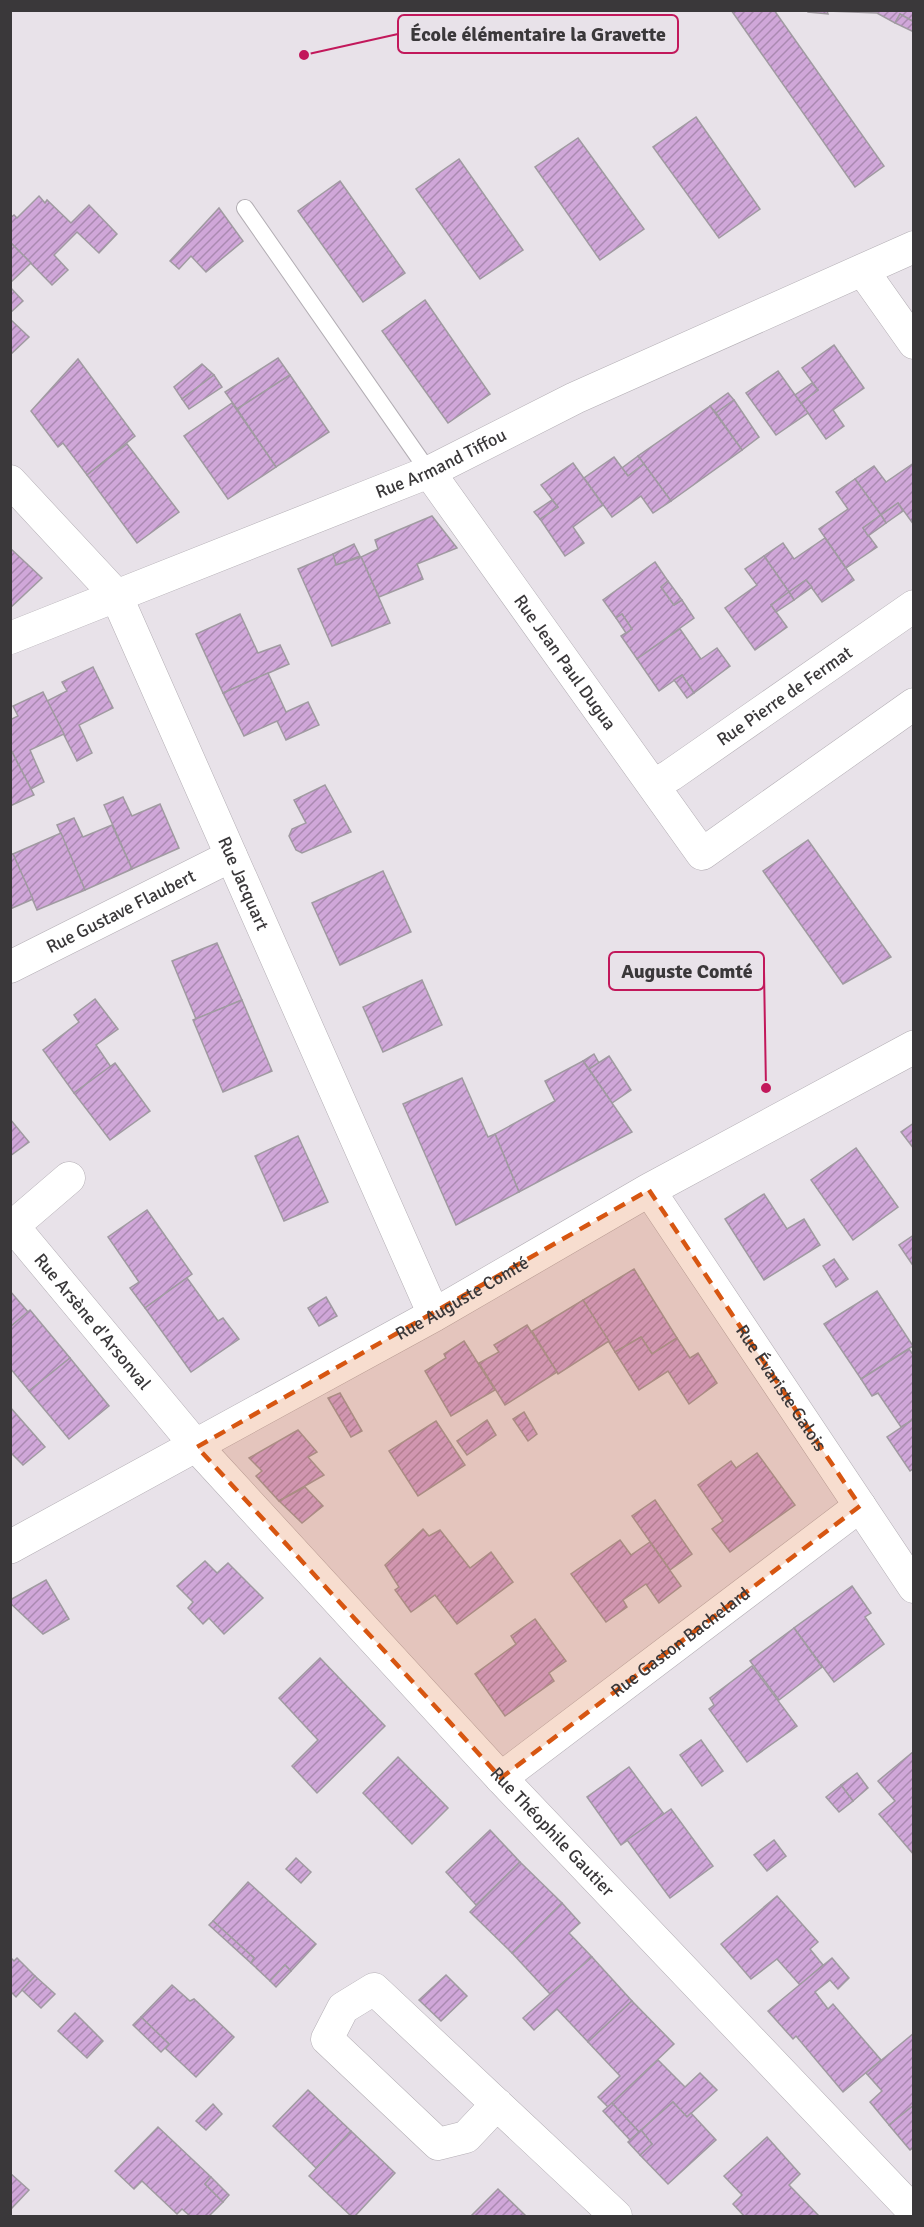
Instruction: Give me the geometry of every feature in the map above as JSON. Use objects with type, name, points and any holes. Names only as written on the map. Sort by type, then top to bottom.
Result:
[{"type":"street","name":"Rue Armand Tiffou","points":[[10,638],[429,472],[575,398],[914,247]]},
{"type":"street","points":[[863,271],[914,343]]},
{"type":"street","name":"Rue Jean Paul Dugua","points":[[429,472],[702,854],[914,704]]},
{"type":"street","name":"Rue Jacquart","points":[[10,481],[116,595],[434,1315]]},
{"type":"street","name":"Rue Pierre de Fermat","points":[[654,785],[914,606]]},
{"type":"street","name":"Rue Gustave Flaubert","points":[[10,968],[231,856]]},
{"type":"street","name":"Rue Auguste Comté","points":[[10,1547],[197,1447],[434,1315],[649,1190],[914,1047]]},
{"type":"street","name":"Rue Arsène d'Arsonval","points":[[69,1178],[13,1226],[197,1447]]},
{"type":"street","name":"Rue Évariste Galois","points":[[649,1190],[914,1587]]},
{"type":"street","name":"Rue Théophile Gautier","points":[[197,1447],[501,1778],[914,2212]]},
{"type":"street","name":"Rue Gaston Bachelard","points":[[501,1778],[860,1506]]},
{"type":"street","points":[[497,2104],[466,2137],[438,2144],[327,2039],[343,2008],[374,1989],[497,2104],[616,2217]]},
{"type":"lane","points":[[245,208],[429,472]]},
{"type":"highlighted area","points":[[649,1190],[860,1506],[501,1778],[197,1447]]},
{"type":"building","points":[[731,10],[774,10],[884,166],[855,187]]},
{"type":"building","points":[[808,10],[914,10],[914,22],[900,14],[895,23],[877,13],[827,11],[828,14],[808,12]]},
{"type":"building","points":[[900,14],[914,22],[914,32],[895,23]]},
{"type":"building","points":[[696,117],[760,209],[719,238],[653,147]]},
{"type":"building","points":[[578,138],[644,229],[600,260],[535,167]]},
{"type":"building","points":[[459,159],[523,250],[480,279],[416,189]]},
{"type":"building","points":[[340,181],[405,273],[363,302],[298,211]]},
{"type":"building","points":[[39,196],[45,203],[47,200],[71,223],[89,205],[117,234],[99,253],[77,232],[54,255],[68,270],[52,285],[10,242],[10,218],[14,215],[17,218]]},
{"type":"building","points":[[219,208],[243,241],[206,272],[191,256],[179,269],[170,261]]},
{"type":"building","points":[[10,242],[31,263],[10,283]]},
{"type":"building","points":[[10,287],[23,301],[10,313]]},
{"type":"building","points":[[425,300],[490,394],[448,423],[382,331]]},
{"type":"building","points":[[10,319],[29,337],[10,355]]},
{"type":"building","points":[[834,345],[864,388],[833,410],[844,426],[826,439],[801,403],[818,390],[802,368]]},
{"type":"building","points":[[278,358],[290,375],[237,409],[225,392]]},
{"type":"building","points":[[78,359],[135,436],[87,475],[63,443],[58,447],[31,411]]},
{"type":"building","points":[[202,364],[214,375],[182,399],[174,387]]},
{"type":"building","points":[[778,371],[808,413],[776,435],[746,393]]},
{"type":"building","points":[[214,375],[222,387],[189,409],[182,399]]},
{"type":"building","points":[[290,375],[329,432],[276,467],[237,409]]},
{"type":"building","points":[[812,383],[818,390],[801,403],[795,395]]},
{"type":"building","points":[[728,393],[734,400],[716,413],[710,406]]},
{"type":"building","points":[[734,400],[759,437],[742,450],[716,413]]},
{"type":"building","points":[[232,403],[276,467],[228,499],[184,436]]},
{"type":"building","points":[[710,406],[742,450],[671,501],[638,456]]},
{"type":"building","points":[[127,444],[179,512],[137,543],[87,475]]},
{"type":"building","points":[[638,456],[644,464],[628,476],[622,468]]},
{"type":"building","points":[[614,457],[628,476],[644,464],[671,501],[653,513],[641,496],[612,517],[584,478]]},
{"type":"building","points":[[573,463],[603,505],[573,527],[584,543],[565,556],[540,519],[558,507],[541,485]]},
{"type":"building","points":[[914,463],[914,525],[898,503],[881,515],[855,479],[874,466],[886,482]]},
{"type":"building","points":[[855,479],[881,515],[863,528],[877,547],[846,568],[819,529],[848,509],[836,492]]},
{"type":"building","points":[[552,500],[558,507],[540,519],[534,512]]},
{"type":"building","points":[[898,503],[903,511],[886,523],[881,515]]},
{"type":"building","points":[[881,515],[886,523],[868,536],[863,528]]},
{"type":"building","points":[[432,516],[457,548],[417,564],[423,579],[379,597],[361,557],[378,549],[375,540]]},
{"type":"building","points":[[825,538],[854,580],[822,602],[806,580],[789,592],[764,556],[783,543],[794,559]]},
{"type":"building","points":[[354,544],[360,556],[336,565],[333,554]]},
{"type":"building","points":[[10,548],[42,578],[10,608]]},
{"type":"building","points":[[333,554],[336,565],[361,557],[390,623],[332,646],[298,569]]},
{"type":"building","points":[[764,556],[789,592],[771,605],[787,627],[755,650],[725,608],[757,585],[745,569]]},
{"type":"building","points":[[655,562],[668,581],[661,587],[674,605],[682,600],[694,618],[637,659],[621,636],[632,629],[622,614],[616,618],[603,600]]},
{"type":"building","points":[[806,580],[812,587],[794,600],[789,592]]},
{"type":"building","points":[[668,581],[682,600],[674,605],[661,587]]},
{"type":"building","points":[[789,592],[794,600],[776,612],[771,605]]},
{"type":"building","points":[[240,614],[258,653],[280,645],[289,664],[223,693],[196,634]]},
{"type":"building","points":[[622,614],[632,629],[626,633],[616,618]]},
{"type":"building","points":[[680,629],[701,659],[717,648],[730,666],[694,693],[682,675],[659,691],[637,659]]},
{"type":"building","points":[[93,667],[113,708],[79,725],[92,753],[77,761],[47,701],[67,691],[62,682]]},
{"type":"building","points":[[268,673],[286,712],[308,702],[319,725],[286,740],[277,721],[244,736],[223,693]]},
{"type":"building","points":[[682,675],[694,693],[687,698],[674,680]]},
{"type":"building","points":[[43,692],[64,734],[30,750],[44,782],[31,789],[10,748],[10,720],[18,716],[13,706]]},
{"type":"building","points":[[10,748],[34,795],[10,806]]},
{"type":"building","points":[[325,785],[351,832],[302,853],[296,850],[289,836],[292,829],[306,823],[294,800]]},
{"type":"building","points":[[123,797],[132,816],[160,804],[179,848],[132,869],[104,805]]},
{"type":"building","points":[[74,818],[83,837],[112,825],[132,869],[85,890],[57,825]]},
{"type":"building","points":[[61,833],[85,890],[37,910],[13,854]]},
{"type":"building","points":[[808,840],[891,957],[843,984],[763,871]]},
{"type":"building","points":[[13,854],[33,899],[10,909],[10,855]]},
{"type":"building","points":[[383,871],[411,932],[340,965],[312,903]]},
{"type":"building","points":[[217,943],[242,1000],[196,1019],[172,961]]},
{"type":"building","points":[[422,980],[442,1025],[383,1052],[363,1007]]},
{"type":"building","points":[[95,999],[118,1029],[96,1045],[111,1067],[74,1093],[43,1050],[79,1022],[74,1015]]},
{"type":"building","points":[[242,1000],[272,1071],[223,1092],[193,1020]]},
{"type":"building","points":[[594,1054],[599,1063],[589,1069],[583,1061]]},
{"type":"building","points":[[609,1056],[631,1090],[612,1103],[589,1069]]},
{"type":"building","points":[[583,1061],[632,1132],[519,1192],[495,1134],[555,1101],[545,1081]]},
{"type":"building","points":[[115,1063],[150,1111],[110,1140],[74,1093]]},
{"type":"building","points":[[462,1078],[488,1137],[495,1134],[519,1192],[456,1225],[403,1104]]},
{"type":"building","points":[[10,1119],[29,1142],[10,1156]]},
{"type":"building","points":[[914,1123],[914,1149],[901,1132]]},
{"type":"building","points":[[298,1136],[328,1202],[284,1221],[255,1156]]},
{"type":"building","points":[[856,1148],[898,1207],[853,1240],[811,1180]]},
{"type":"building","points":[[764,1194],[787,1229],[804,1219],[820,1245],[764,1280],[725,1219]]},
{"type":"building","points":[[147,1210],[192,1274],[145,1308],[130,1288],[139,1282],[108,1237]]},
{"type":"building","points":[[914,1235],[914,1267],[899,1245]]},
{"type":"building","points":[[834,1259],[848,1279],[836,1287],[823,1266]]},
{"type":"building","points":[[634,1269],[677,1338],[652,1354],[641,1337],[615,1352],[583,1300]]},
{"type":"building","points":[[187,1278],[218,1321],[223,1318],[239,1339],[191,1372],[145,1308]]},
{"type":"building","points":[[10,1291],[28,1312],[10,1327]]},
{"type":"building","points":[[877,1291],[913,1346],[861,1379],[824,1324]]},
{"type":"building","points":[[326,1297],[337,1316],[319,1326],[308,1308]]},
{"type":"building","points":[[583,1300],[609,1341],[558,1374],[532,1331]]},
{"type":"building","points":[[30,1310],[70,1358],[29,1391],[10,1368],[10,1327]]},
{"type":"building","points":[[527,1325],[557,1372],[505,1405],[479,1363],[499,1352],[494,1345]]},
{"type":"building","points":[[641,1337],[652,1354],[677,1338],[690,1358],[698,1353],[717,1383],[689,1404],[668,1371],[639,1390],[615,1352]]},
{"type":"building","points":[[464,1341],[495,1390],[451,1416],[425,1371],[446,1358],[444,1354]]},
{"type":"building","points":[[909,1349],[914,1356],[914,1419],[901,1427],[878,1393],[872,1396],[861,1379]]},
{"type":"building","points":[[70,1358],[109,1406],[69,1439],[29,1391]]},
{"type":"building","points":[[340,1393],[362,1431],[351,1437],[328,1398]]},
{"type":"building","points":[[10,1407],[45,1447],[23,1465],[10,1452]]},
{"type":"building","points":[[524,1412],[537,1434],[528,1441],[513,1419]]},
{"type":"building","points":[[914,1419],[914,1468],[910,1471],[887,1437]]},
{"type":"building","points":[[487,1420],[496,1435],[467,1455],[457,1441]]},
{"type":"building","points":[[436,1421],[465,1465],[418,1496],[389,1451]]},
{"type":"building","points":[[298,1430],[317,1452],[308,1457],[324,1475],[279,1501],[256,1476],[262,1471],[249,1458]]},
{"type":"building","points":[[757,1453],[795,1505],[730,1552],[712,1529],[723,1521],[698,1485],[731,1461],[736,1468]]},
{"type":"building","points":[[305,1487],[323,1506],[302,1523],[279,1501]]},
{"type":"building","points":[[655,1500],[692,1554],[670,1570],[632,1516]]},
{"type":"building","points":[[423,1529],[429,1536],[440,1530],[470,1568],[491,1552],[513,1582],[457,1624],[435,1595],[411,1612],[395,1590],[399,1587],[385,1565]]},
{"type":"building","points":[[620,1540],[631,1555],[650,1542],[681,1586],[659,1603],[646,1584],[623,1600],[627,1607],[606,1622],[571,1574]]},
{"type":"building","points":[[205,1561],[217,1573],[228,1563],[263,1598],[224,1634],[209,1618],[203,1624],[188,1608],[193,1602],[177,1586]]},
{"type":"building","points":[[46,1580],[69,1619],[43,1634],[10,1603],[10,1600]]},
{"type":"building","points":[[852,1586],[871,1613],[865,1617],[884,1644],[834,1682],[794,1628]]},
{"type":"building","points":[[535,1619],[566,1661],[549,1673],[554,1681],[505,1716],[475,1674],[516,1644],[511,1636]]},
{"type":"building","points":[[794,1628],[822,1667],[779,1700],[750,1661]]},
{"type":"building","points":[[320,1658],[385,1726],[317,1793],[292,1766],[318,1740],[279,1698]]},
{"type":"building","points":[[752,1666],[797,1726],[747,1762],[709,1709],[714,1705],[710,1698]]},
{"type":"building","points":[[701,1740],[723,1771],[702,1786],[680,1755]]},
{"type":"building","points":[[914,1751],[914,1855],[879,1814],[895,1801],[878,1781]]},
{"type":"building","points":[[398,1757],[448,1808],[412,1844],[363,1793]]},
{"type":"building","points":[[629,1767],[664,1814],[621,1845],[587,1797]]},
{"type":"building","points":[[857,1773],[868,1788],[853,1801],[841,1785]]},
{"type":"building","points":[[841,1785],[853,1801],[839,1812],[826,1797]]},
{"type":"building","points":[[671,1809],[713,1866],[670,1898],[627,1840]]},
{"type":"building","points":[[490,1830],[520,1862],[476,1905],[446,1872]]},
{"type":"building","points":[[774,1840],[786,1856],[767,1871],[754,1855]]},
{"type":"building","points":[[296,1858],[311,1872],[301,1883],[286,1869]]},
{"type":"building","points":[[520,1862],[562,1903],[512,1953],[470,1912]]},
{"type":"building","points":[[248,1882],[316,1944],[291,1971],[285,1965],[270,1981],[251,1963],[254,1958],[213,1921]]},
{"type":"building","points":[[777,1896],[818,1942],[810,1949],[823,1965],[800,1985],[777,1959],[751,1979],[721,1944]]},
{"type":"building","points":[[562,1903],[580,1923],[569,1933],[592,1957],[550,1994],[512,1953]]},
{"type":"building","points":[[213,1921],[254,1958],[251,1963],[209,1925]]},
{"type":"building","points":[[10,1957],[14,1961],[17,1958],[35,1976],[16,1997],[10,1991]]},
{"type":"building","points":[[592,1957],[632,2001],[588,2042],[557,2009],[534,2030],[523,2018]]},
{"type":"building","points":[[832,1958],[849,1978],[838,1989],[830,1980],[815,1992],[828,2009],[833,2004],[881,2060],[843,2092],[796,2036],[793,2039],[768,2011]]},
{"type":"building","points":[[285,1965],[291,1971],[276,1987],[270,1981]]},
{"type":"building","points":[[446,1975],[467,1996],[441,2021],[419,2000]]},
{"type":"building","points":[[35,1976],[55,1994],[41,2008],[22,1990]]},
{"type":"building","points":[[172,1985],[190,2001],[194,1999],[234,2037],[196,2077],[165,2048],[169,2044],[141,2017]]},
{"type":"building","points":[[632,2001],[674,2044],[608,2107],[598,2097],[620,2076],[588,2042]]},
{"type":"building","points":[[75,2013],[103,2041],[87,2058],[58,2031]]},
{"type":"building","points":[[141,2017],[169,2044],[161,2052],[133,2025]]},
{"type":"building","points":[[914,2033],[914,2105],[889,2125],[870,2102],[882,2091],[866,2073]]},
{"type":"building","points":[[658,2060],[685,2087],[700,2073],[717,2090],[687,2117],[673,2102],[639,2132],[612,2103]]},
{"type":"building","points":[[308,2090],[351,2131],[316,2168],[273,2126]]},
{"type":"building","points":[[673,2102],[687,2117],[691,2113],[716,2140],[668,2184],[640,2155],[652,2144],[641,2130]]},
{"type":"building","points":[[612,2103],[639,2132],[630,2140],[603,2111]]},
{"type":"building","points":[[213,2104],[222,2114],[206,2130],[196,2121]]},
{"type":"building","points":[[914,2105],[914,2147],[910,2150],[889,2125]]},
{"type":"building","points":[[158,2127],[211,2177],[205,2184],[223,2202],[209,2216],[190,2216],[182,2209],[177,2214],[142,2181],[134,2189],[115,2171]]},
{"type":"building","points":[[641,2130],[652,2144],[640,2155],[628,2142]]},
{"type":"building","points":[[351,2131],[395,2173],[355,2216],[351,2216],[309,2176]]},
{"type":"building","points":[[767,2137],[800,2174],[789,2185],[819,2216],[744,2216],[733,2204],[742,2195],[724,2176]]},
{"type":"building","points":[[10,2173],[29,2190],[10,2210]]},
{"type":"building","points":[[211,2177],[229,2195],[223,2202],[205,2184]]},
{"type":"building","points":[[498,2189],[526,2216],[471,2216]]},
{"type":"place","name":"École élémentaire la Gravette","points":[[304,55]]},
{"type":"place","name":"Auguste Comté","points":[[766,1088]]}]
